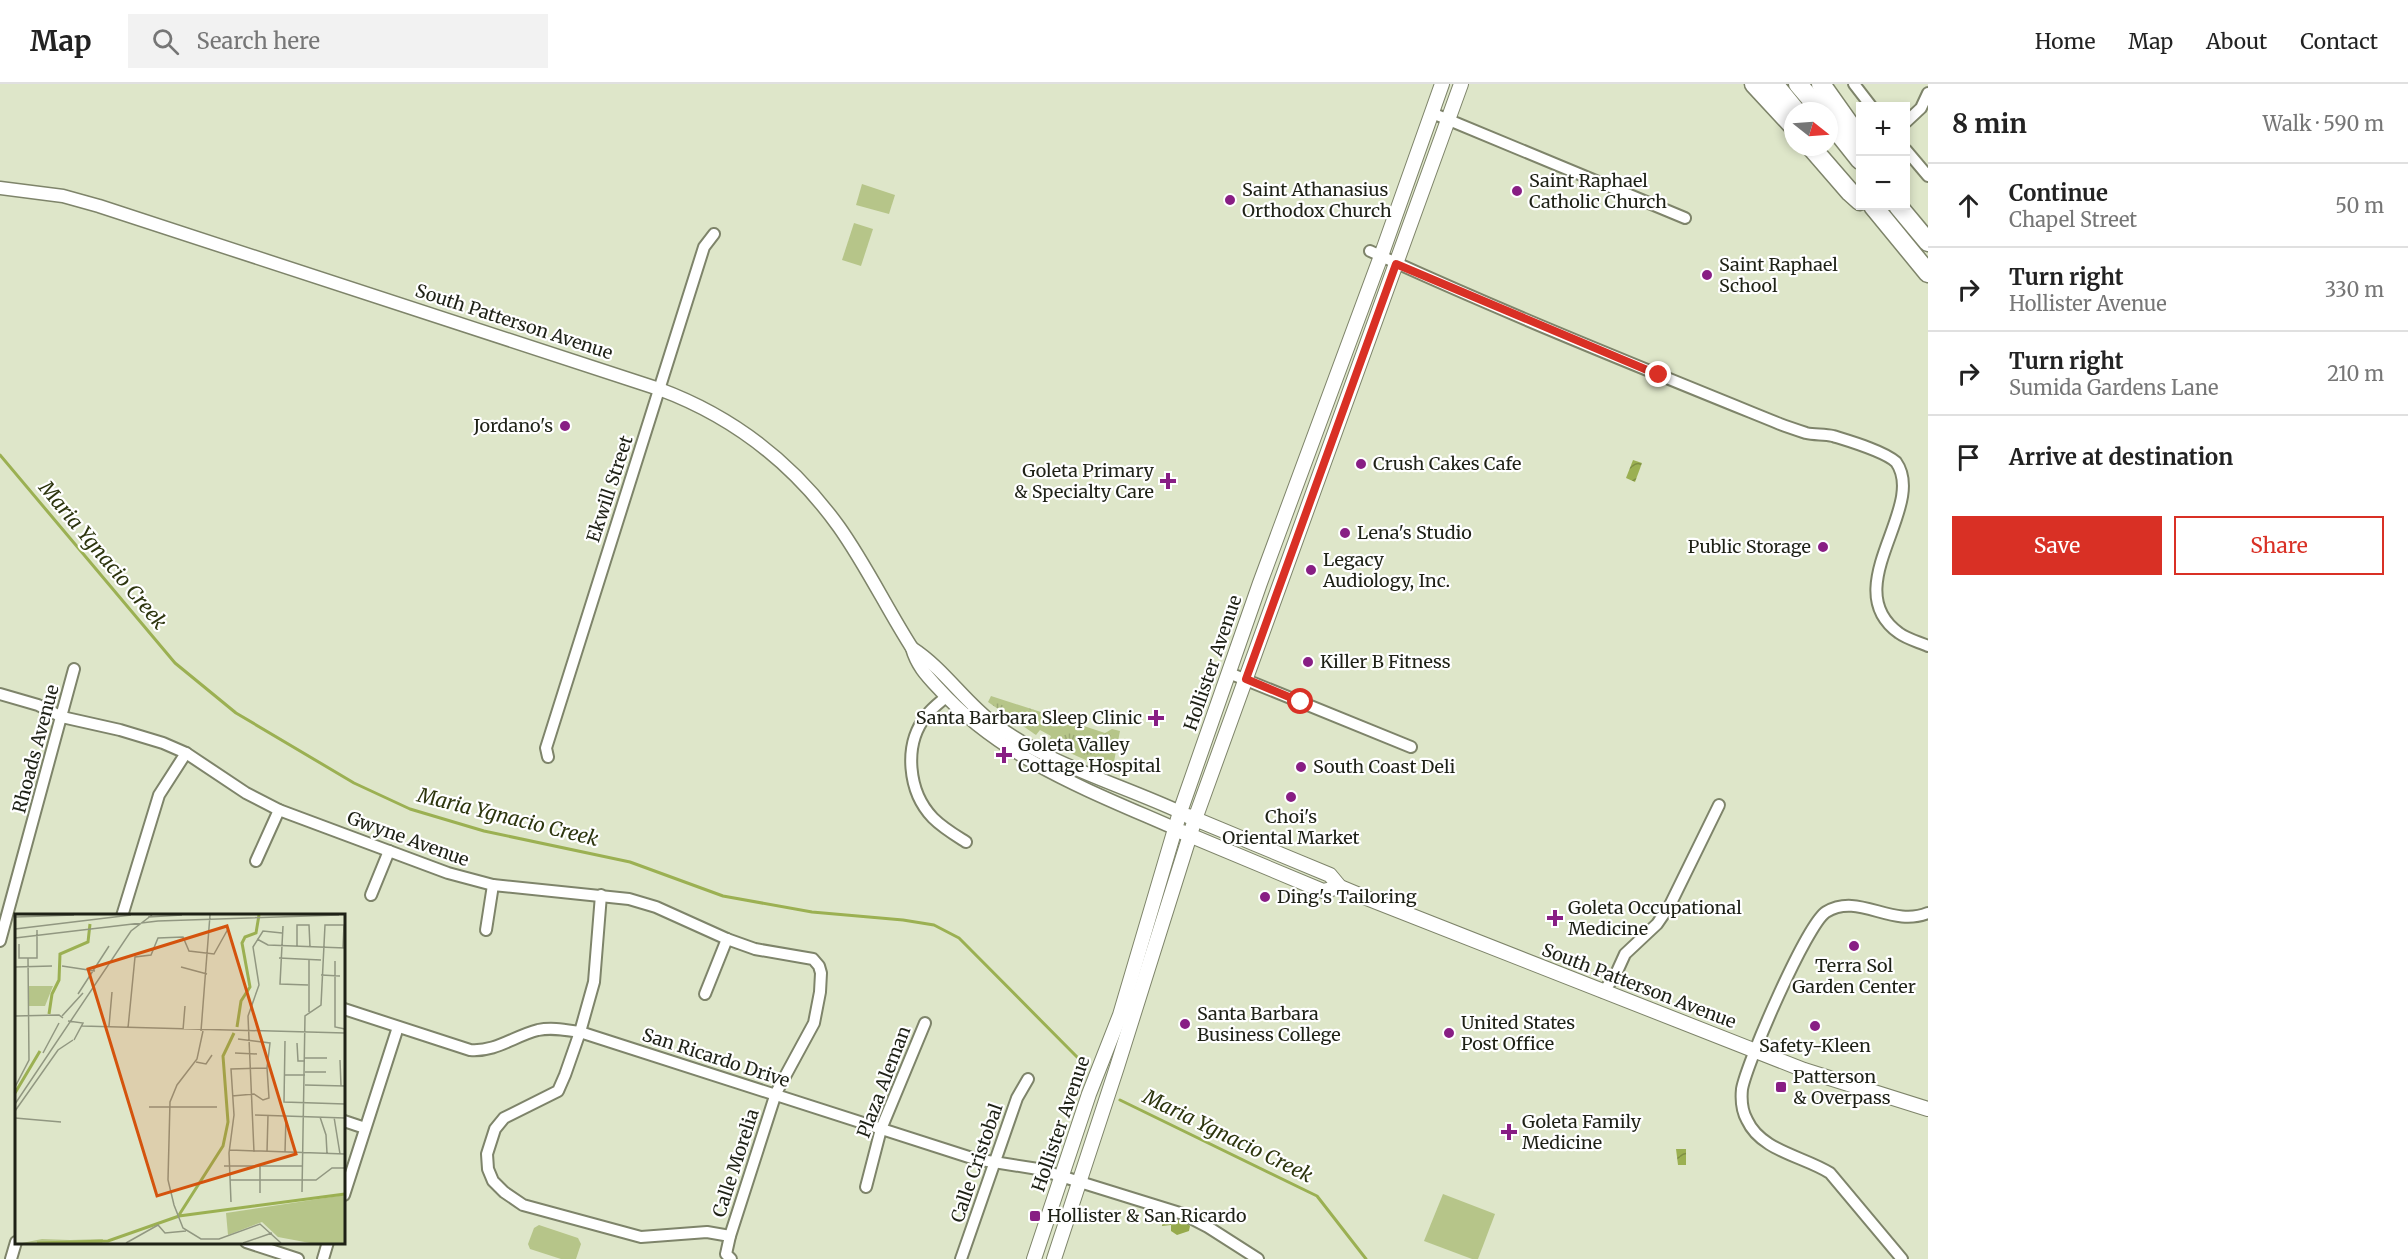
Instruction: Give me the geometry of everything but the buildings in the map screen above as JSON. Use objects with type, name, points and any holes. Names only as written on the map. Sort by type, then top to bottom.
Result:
[{"type":"highway","points":[[1754,84],[1784,116]]},
{"type":"highway","points":[[1774,84],[1789,102]]},
{"type":"highway","points":[[1798,84],[1813,102]]},
{"type":"highway","points":[[1821,84],[1856,133]]},
{"type":"highway","points":[[1838,132],[1857,156]]},
{"type":"highway","points":[[1819,156],[1856,197]]},
{"type":"highway","points":[[1832,156],[1856,185]]},
{"type":"highway","points":[[1871,210],[1887,222]]},
{"type":"highway","points":[[1876,210],[1928,273]]},
{"type":"highway","points":[[1901,210],[1927,241]]},
{"type":"highway","points":[[1909,210],[1927,241]]},
{"type":"main road","name":"Hollister Avenue","points":[[1034,1259],[1089,1094],[1120,1015],[1174,828],[1376,254],[1442,84]]},
{"type":"main road","name":"Hollister Avenue","points":[[1054,1259],[1105,1106],[1195,819],[1461,84]]},
{"type":"main road","name":"South Patterson Avenue","points":[[1180,812],[1330,875],[1340,887],[1603,992],[1836,1081],[1928,1110]]},
{"type":"main road","name":"South Patterson Avenue","points":[[1174,828],[1323,891],[1340,887]]},
{"type":"street","points":[[1854,84],[1868,102]]},
{"type":"street","points":[[1910,118],[1921,108],[1928,93]]},
{"type":"street","points":[[1432,113],[1684,218]]},
{"type":"street","points":[[1910,156],[1928,176]]},
{"type":"street","name":"South Patterson Avenue","points":[[0,188],[63,196],[99,206],[659,389],[697,405],[734,425],[798,478],[839,527],[912,648],[916,663],[946,697],[984,730],[1040,767],[1084,790],[1174,828]]},
{"type":"street","name":"Ekwill Street","points":[[548,757],[546,748],[704,247],[714,234]]},
{"type":"street","points":[[1376,254],[1771,420],[1806,433],[1832,436],[1894,460],[1906,475],[1909,502],[1882,575],[1878,590],[1880,605],[1886,619],[1896,631],[1928,646]]},
{"type":"street","name":"South Patterson Avenue","points":[[912,648],[926,657],[980,711],[1017,740],[1085,774],[1180,812]]},
{"type":"street","name":"Rhoads Avenue","points":[[0,941],[74,669]]},
{"type":"street","points":[[1229,673],[1411,747]]},
{"type":"street","name":"Gwyne Avenue","points":[[0,694],[38,705],[62,717],[127,732],[186,753],[246,793],[279,810],[448,873],[493,885],[629,899],[656,907],[754,949],[808,957],[819,966]]},
{"type":"street","points":[[946,697],[924,717],[912,748],[911,771],[917,796],[932,817],[966,842]]},
{"type":"street","points":[[122,914],[159,795],[186,753]]},
{"type":"street","points":[[1603,992],[1615,976],[1625,954],[1658,924],[1670,905],[1719,805]]},
{"type":"street","points":[[256,861],[279,810]]},
{"type":"street","points":[[371,896],[389,851]]},
{"type":"street","points":[[486,930],[493,885]]},
{"type":"street","points":[[601,895],[594,982],[580,1032],[558,1091],[504,1118],[495,1129],[487,1154],[488,1169],[493,1181],[523,1205],[641,1237],[707,1232],[730,1236],[726,1254],[731,1259]]},
{"type":"street","points":[[1902,1259],[1830,1173],[1816,1164],[1765,1142],[1752,1129],[1743,1110],[1742,1091],[1754,1051],[1806,942],[1825,913],[1839,907],[1854,905],[1909,918],[1928,913]]},
{"type":"street","points":[[705,994],[727,939]]},
{"type":"street","name":"Calle Morelia","points":[[730,1236],[776,1094],[814,1023],[820,992],[819,966]]},
{"type":"street","name":"San Ricardo Drive","points":[[345,1010],[470,1050],[483,1051],[538,1030],[558,1029],[580,1032],[975,1159],[1027,1167],[1062,1176],[1183,1214],[1258,1259]]},
{"type":"street","name":"Plaza Aleman","points":[[866,1187],[881,1129],[925,1023]]},
{"type":"street","points":[[345,1192],[398,1027]]},
{"type":"street","name":"Calle Cristobal","points":[[961,1259],[1017,1098],[1028,1079]]},
{"type":"street","points":[[345,1121],[365,1128]]},
{"type":"street","points":[[11,1259],[15,1244]]},
{"type":"street","points":[[252,1244],[298,1259]]},
{"type":"street","points":[[322,1259],[327,1244]]},
{"type":"green space","points":[[862,184],[895,195],[889,214],[856,205]]},
{"type":"green space","points":[[854,223],[873,229],[861,266],[842,260]]},
{"type":"green space","points":[[991,696],[1044,713],[1047,708],[1050,712],[1047,719],[1058,724],[1062,715],[1068,714],[1066,720],[1105,733],[1112,729],[1120,731],[1112,772],[1048,743],[1051,736],[1040,730],[1036,735],[988,702]]},
{"type":"green space","points":[[1443,1194],[1495,1214],[1478,1259],[1472,1259],[1424,1241]]},
{"type":"green space","points":[[1164,1213],[1177,1216],[1176,1222],[1183,1217],[1189,1222],[1189,1231],[1177,1235],[1171,1231],[1171,1225],[1162,1226]]},
{"type":"green space","points":[[539,1225],[578,1238],[581,1244],[576,1259],[561,1259],[530,1249],[528,1244],[534,1228]]},
{"type":"water","points":[[1633,460],[1642,463],[1635,482],[1626,478]]},
{"type":"water","points":[[1676,1149],[1686,1149],[1686,1165],[1678,1165]]},
{"type":"waterway","name":"Maria Ygnacio Creek","points":[[0,455],[175,663],[236,713],[354,783],[410,809],[484,831],[630,862],[723,896],[812,912],[934,925],[959,938],[1084,1064]]},
{"type":"waterway","name":"Maria Ygnacio Creek","points":[[1120,1100],[1317,1196],[1366,1259]]},
{"type":"place","name":"Saint Raphael Catholic Church","points":[[1517,191]]},
{"type":"place","name":"Saint Athanasius Orthodox Church","points":[[1230,200]]},
{"type":"place","name":"Saint Raphael School","points":[[1707,275]]},
{"type":"place","name":"Jordano's","points":[[565,426]]},
{"type":"place","name":"Crush Cakes Cafe","points":[[1361,464]]},
{"type":"place","name":"Goleta Primary & Specialty Care","points":[[1168,481]]},
{"type":"place","name":"Lena's Studio","points":[[1345,533]]},
{"type":"place","name":"Public Storage","points":[[1823,547]]},
{"type":"place","name":"Legacy Audiology, Inc.","points":[[1311,570]]},
{"type":"place","name":"Killer B Fitness","points":[[1308,662]]},
{"type":"place","name":"Santa Barbara Sleep Clinic","points":[[1156,718]]},
{"type":"place","name":"Goleta Valley Cottage Hospital","points":[[1004,755]]},
{"type":"place","name":"South Coast Deli","points":[[1301,767]]},
{"type":"place","name":"Choi's Oriental Market","points":[[1291,797]]},
{"type":"place","name":"Ding's Tailoring","points":[[1265,897]]},
{"type":"place","name":"Goleta Occupational Medicine","points":[[1555,918]]},
{"type":"place","name":"Terra Sol Garden Center","points":[[1854,946]]},
{"type":"place","name":"Santa Barbara Business College","points":[[1185,1024]]},
{"type":"place","name":"Safety-Kleen","points":[[1815,1026]]},
{"type":"place","name":"United States Post Office","points":[[1449,1033]]},
{"type":"place","name":"Patterson & Overpass","points":[[1781,1087]]},
{"type":"place","name":"Goleta Family Medicine","points":[[1509,1132]]},
{"type":"place","name":"Hollister & San Ricardo","points":[[1035,1216]]},
{"type":"route","points":[[1301,702],[1246,679],[1396,264],[1659,375]]}]
